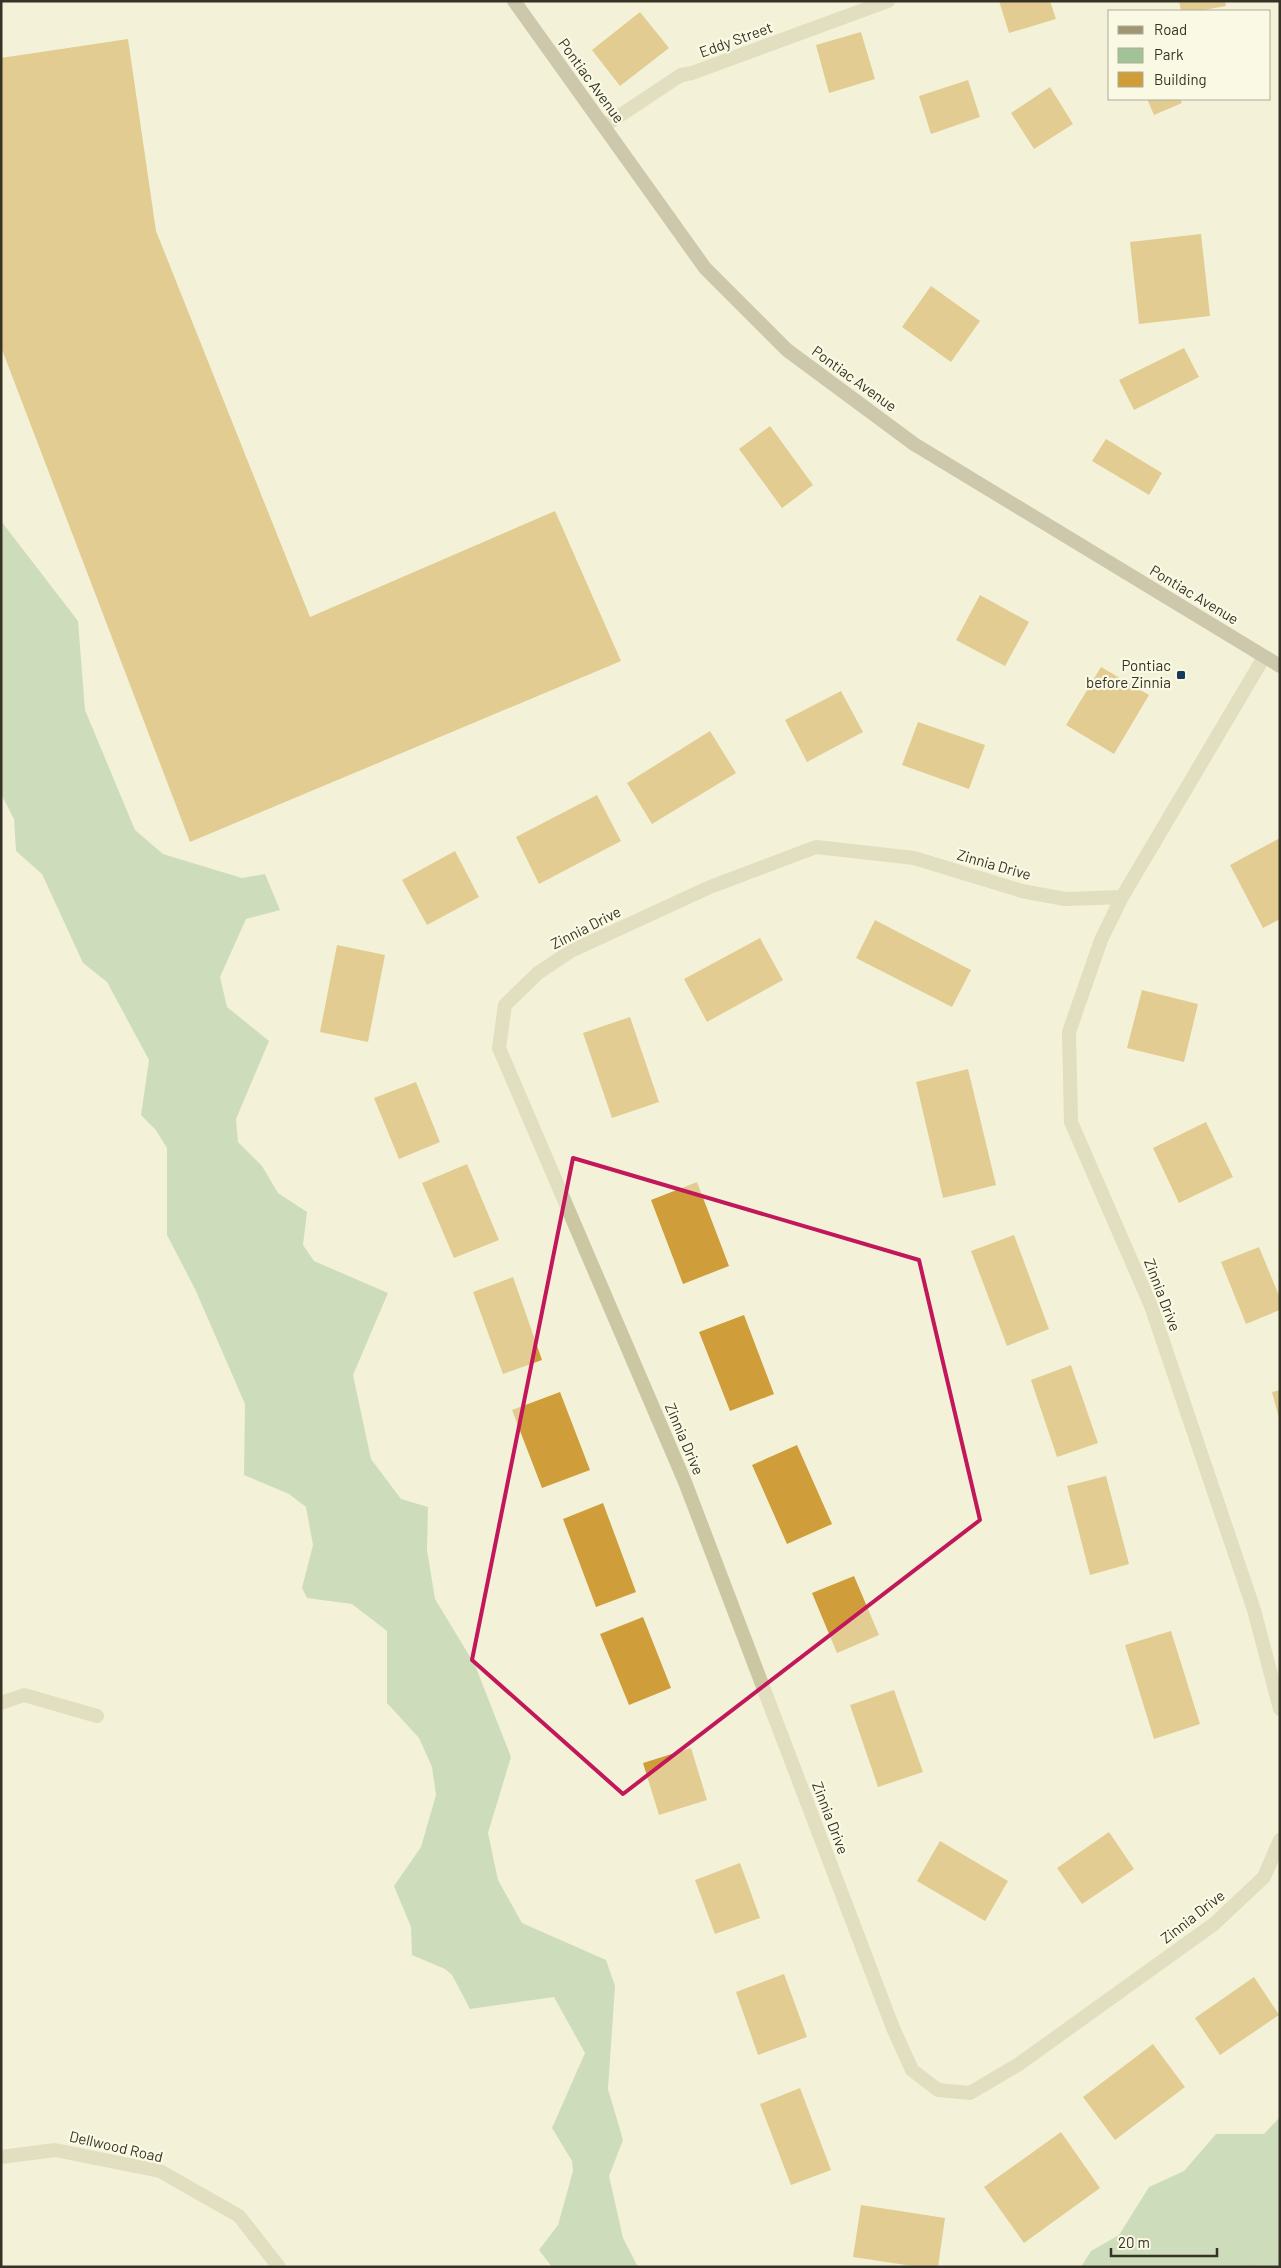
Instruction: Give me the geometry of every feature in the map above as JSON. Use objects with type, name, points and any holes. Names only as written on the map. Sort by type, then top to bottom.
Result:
[{"type":"main road","name":"Pontiac Avenue","points":[[514,1],[705,268],[787,350],[914,444],[1280,666]]},
{"type":"street","name":"Eddy Street","points":[[604,126],[681,75],[692,73],[888,1]]},
{"type":"street","name":"Zinnia Drive","points":[[1264,657],[1122,897],[1101,940],[1069,1032],[1071,1122],[1151,1306],[1254,1610],[1280,1708]]},
{"type":"street","name":"Zinnia Drive","points":[[1122,897],[1065,899],[1022,891],[914,858],[816,847],[710,886],[571,951],[538,973],[505,1005],[499,1048],[685,1482],[890,2018],[912,2070],[938,2090],[970,2093],[1019,2064],[1214,1924],[1264,1877],[1280,1840]]},
{"type":"street","points":[[1,1702],[24,1695],[97,1716]]},
{"type":"street","name":"Dellwood Road","points":[[1,2157],[56,2150],[160,2171],[239,2216],[279,2267]]},
{"type":"path","points":[[1246,2267],[1280,2245]]},
{"type":"highlighted area","points":[[573,1158],[919,1260],[980,1520],[623,1794],[472,1660]]},
{"type":"green space","points":[[1,521],[78,621],[85,710],[135,830],[163,854],[242,878],[265,874],[280,910],[246,919],[220,977],[227,1007],[269,1041],[236,1119],[238,1142],[262,1166],[278,1193],[307,1212],[303,1245],[314,1261],[388,1293],[353,1375],[371,1459],[401,1499],[428,1507],[427,1550],[435,1599],[475,1665],[511,1757],[488,1833],[498,1880],[522,1923],[606,1960],[615,1986],[608,2089],[623,2140],[609,2176],[623,2238],[638,2267],[552,2267],[539,2250],[558,2225],[573,2171],[572,2161],[552,2128],[585,2053],[554,1997],[470,2009],[452,1975],[445,1969],[412,1955],[411,1927],[394,1886],[421,1847],[436,1795],[432,1767],[419,1738],[387,1703],[387,1631],[352,1604],[307,1598],[302,1588],[313,1545],[306,1507],[289,1494],[244,1475],[245,1404],[195,1289],[167,1235],[167,1148],[155,1129],[141,1115],[149,1060],[107,982],[83,963],[42,874],[16,851],[14,819],[1,794]]},
{"type":"green space","points":[[1280,2117],[1280,2267],[1081,2267],[1091,2251],[1119,2235],[1149,2187],[1184,2171],[1216,2134],[1264,2134]]},
{"type":"building","points":[[999,1],[1050,1],[1056,19],[1009,33]]},
{"type":"building","points":[[1179,1],[1225,1],[1226,6],[1204,10],[1181,10]]},
{"type":"building","points":[[640,12],[669,48],[620,86],[592,50]]},
{"type":"building","points":[[861,32],[875,79],[829,93],[816,45]]},
{"type":"building","points":[[128,39],[156,231],[310,617],[555,511],[621,661],[190,842],[1,347],[1,58]]},
{"type":"building","points":[[968,80],[980,117],[931,134],[919,96]]},
{"type":"building","points":[[1050,87],[1073,124],[1034,149],[1011,113]]},
{"type":"building","points":[[1147,100],[1180,100],[1182,103],[1154,115]]},
{"type":"building","points":[[1201,234],[1210,316],[1139,324],[1130,242]]},
{"type":"building","points":[[931,286],[980,321],[951,362],[902,327]]},
{"type":"building","points":[[1184,348],[1199,377],[1134,410],[1119,380]]},
{"type":"building","points":[[770,426],[813,485],[782,508],[739,449]]},
{"type":"building","points":[[1106,439],[1162,473],[1149,495],[1092,461]]},
{"type":"building","points":[[980,595],[1029,622],[1005,666],[956,640]]},
{"type":"building","points":[[1101,667],[1149,695],[1114,754],[1066,725]]},
{"type":"building","points":[[841,691],[863,732],[807,762],[785,720]]},
{"type":"building","points":[[918,722],[985,745],[969,789],[902,765]]},
{"type":"building","points":[[710,731],[736,773],[652,824],[627,783]]},
{"type":"building","points":[[597,795],[621,841],[539,884],[516,837]]},
{"type":"building","points":[[1280,838],[1280,919],[1263,928],[1230,865]]},
{"type":"building","points":[[455,851],[479,897],[427,925],[402,880]]},
{"type":"building","points":[[875,920],[971,970],[952,1007],[856,958]]},
{"type":"building","points":[[760,938],[783,980],[707,1022],[684,979]]},
{"type":"building","points":[[337,945],[385,955],[368,1042],[320,1032]]},
{"type":"building","points":[[1142,990],[1198,1004],[1184,1062],[1127,1048]]},
{"type":"building","points":[[630,1017],[659,1102],[612,1118],[583,1033]]},
{"type":"building","points":[[968,1069],[996,1185],[943,1198],[916,1082]]},
{"type":"building","points":[[416,1082],[440,1142],[399,1159],[374,1098]]},
{"type":"building","points":[[1206,1122],[1233,1177],[1179,1203],[1153,1148]]},
{"type":"building","points":[[467,1164],[499,1240],[454,1258],[422,1183]]},
{"type":"building","points":[[697,1182],[729,1266],[683,1284],[651,1200]]},
{"type":"building","points":[[1014,1235],[1049,1329],[1007,1346],[971,1251]]},
{"type":"building","points":[[1259,1247],[1280,1298],[1280,1310],[1246,1324],[1221,1262]]},
{"type":"building","points":[[513,1277],[542,1360],[503,1374],[473,1292]]},
{"type":"building","points":[[744,1315],[774,1394],[730,1411],[699,1332]]},
{"type":"building","points":[[1071,1365],[1098,1443],[1057,1457],[1031,1380]]},
{"type":"building","points":[[1280,1390],[1280,1418],[1279,1418],[1272,1392]]},
{"type":"building","points":[[560,1392],[590,1470],[542,1488],[512,1410]]},
{"type":"building","points":[[797,1445],[832,1524],[787,1544],[752,1465]]},
{"type":"building","points":[[1106,1476],[1129,1564],[1090,1575],[1067,1486]]},
{"type":"building","points":[[603,1503],[636,1592],[596,1607],[563,1519]]},
{"type":"building","points":[[854,1576],[879,1635],[837,1653],[812,1593]]},
{"type":"building","points":[[643,1617],[671,1688],[629,1705],[600,1634]]},
{"type":"building","points":[[1171,1631],[1200,1724],[1154,1739],[1125,1645]]},
{"type":"building","points":[[894,1690],[923,1772],[878,1787],[850,1705]]},
{"type":"building","points":[[691,1748],[707,1800],[659,1815],[643,1763]]},
{"type":"building","points":[[1109,1832],[1134,1869],[1082,1904],[1057,1868]]},
{"type":"building","points":[[940,1841],[1008,1881],[985,1921],[917,1881]]},
{"type":"building","points":[[740,1863],[760,1918],[715,1934],[695,1880]]},
{"type":"building","points":[[784,1974],[807,2037],[758,2055],[736,1992]]},
{"type":"building","points":[[1254,1977],[1279,2015],[1220,2055],[1195,2018]]},
{"type":"building","points":[[1153,2044],[1185,2087],[1115,2140],[1083,2097]]},
{"type":"building","points":[[800,2088],[831,2170],[791,2185],[760,2104]]},
{"type":"building","points":[[1061,2132],[1100,2188],[1024,2243],[984,2187]]},
{"type":"building","points":[[861,2205],[945,2218],[938,2267],[919,2267],[853,2257]]},
{"type":"place","name":"Pontiac before Zinnia","points":[[1181,675]]}]
